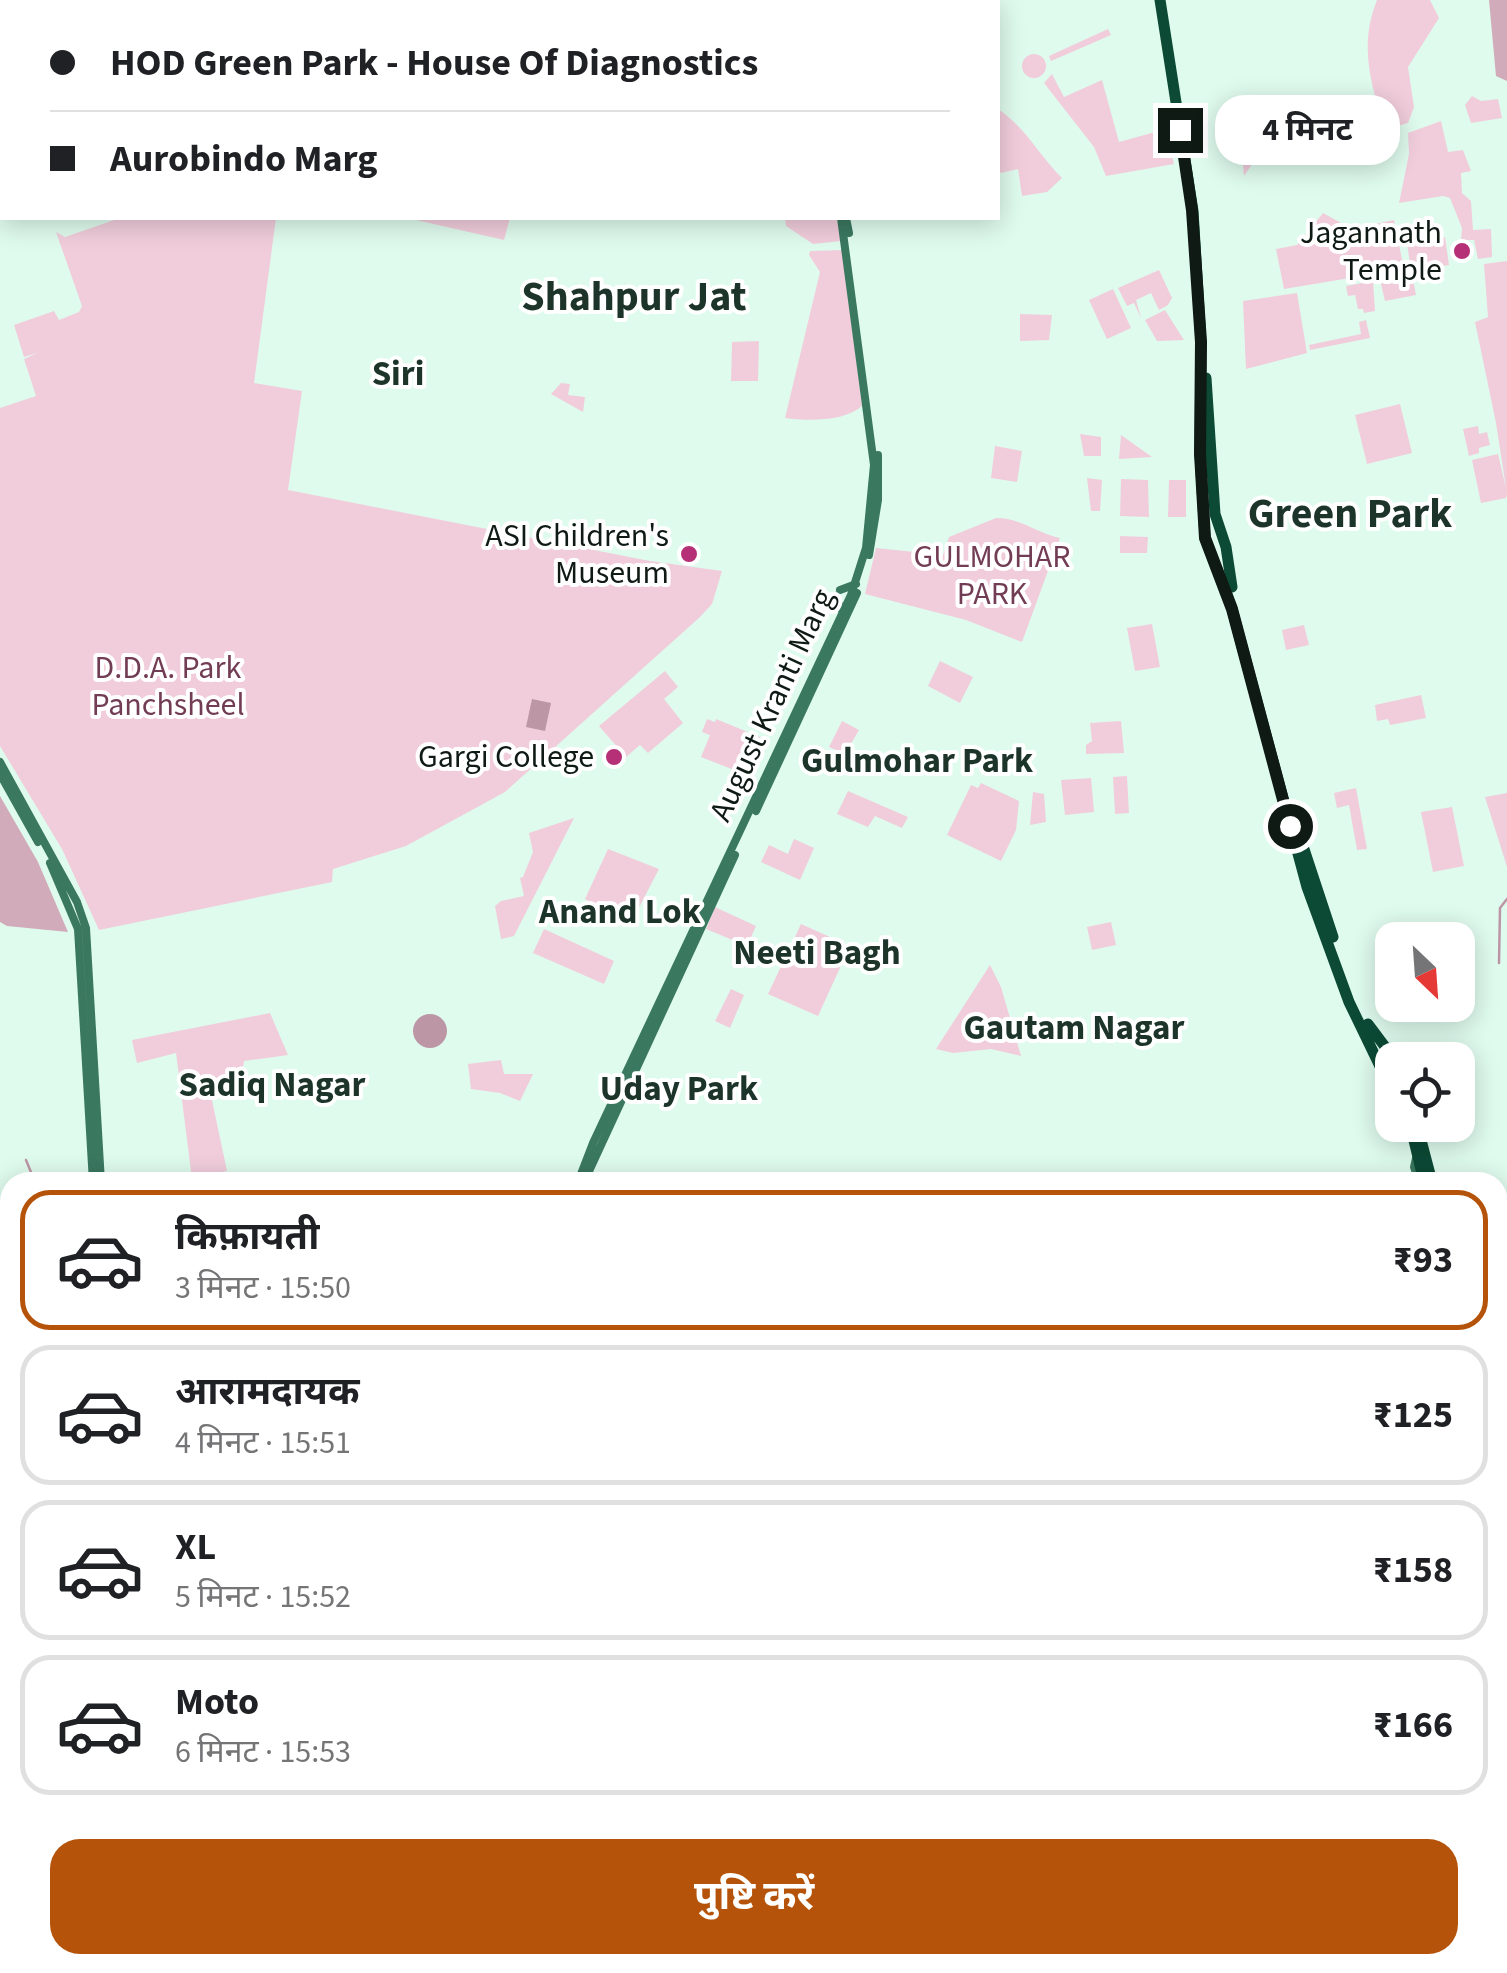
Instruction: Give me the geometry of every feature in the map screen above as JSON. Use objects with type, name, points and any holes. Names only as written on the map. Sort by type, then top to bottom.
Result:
[{"type":"highway","points":[[1163,0],[1192,210],[1201,342],[1205,538],[1211,560],[1223,565]]},
{"type":"highway","points":[[1163,0],[1199,212],[1216,514],[1226,547],[1223,565],[1308,890],[1335,973],[1378,1042]]},
{"type":"highway","points":[[1223,565],[1290,805],[1346,976],[1371,1035],[1375,1057]]},
{"type":"highway","points":[[1416,1142],[1420,1172]]},
{"type":"highway","points":[[1420,1142],[1430,1172]]},
{"type":"main road","name":"August Kranti Marg","points":[[586,1172],[843,613],[866,548],[874,464],[844,220]]},
{"type":"main road","name":"August Kranti Marg","points":[[586,1172],[851,611],[872,548],[879,464],[844,220]]},
{"type":"main road","points":[[1201,438],[1207,522],[1214,534],[1218,531],[1216,514]]},
{"type":"main road","points":[[843,613],[838,593],[856,584]]},
{"type":"main road","points":[[0,762],[87,934],[100,1172]]},
{"type":"main road","points":[[0,774],[74,908],[92,1172]]},
{"type":"green space","points":[[1377,0],[1430,0],[1439,18],[1408,67],[1414,107],[1408,123],[1384,130],[1368,50]]},
{"type":"green space","points":[[1108,29],[1111,35],[1051,61],[1049,56]]},
{"type":"green space","points":[[1034,54],[1046,66],[1034,78],[1022,66]]},
{"type":"green space","points":[[1052,74],[1064,97],[1102,80],[1119,142],[1166,129],[1174,164],[1106,176],[1094,147],[1044,83]]},
{"type":"green space","points":[[1472,96],[1481,101],[1498,99],[1502,118],[1471,123],[1465,105]]},
{"type":"green space","points":[[1000,111],[1062,178],[1047,192],[1022,196],[1018,169],[1001,173]]},
{"type":"green space","points":[[1441,121],[1448,152],[1463,150],[1471,171],[1461,173],[1462,193],[1471,201],[1473,230],[1491,229],[1492,257],[1478,259],[1474,240],[1461,240],[1462,228],[1450,198],[1399,203],[1409,154],[1408,133]]},
{"type":"green space","points":[[1239,122],[1277,128],[1244,176]]},
{"type":"green space","points":[[1323,213],[1352,229],[1394,220],[1404,269],[1284,289],[1276,249],[1297,245]]},
{"type":"green space","name":"D.D.A. Park Panchsheel","points":[[114,220],[276,220],[254,383],[302,391],[288,490],[650,561],[722,571],[712,604],[505,792],[406,846],[333,869],[332,882],[99,930],[62,849],[0,746],[0,408],[36,396],[24,359],[37,353],[24,357],[14,325],[54,311],[59,320],[79,312],[82,306],[56,232],[65,237]]},
{"type":"green space","points":[[416,220],[509,220],[504,240]]},
{"type":"green space","points":[[785,220],[837,220],[841,241],[813,244],[786,226]]},
{"type":"green space","points":[[1445,237],[1449,265],[1411,271],[1407,243]]},
{"type":"green space","points":[[842,250],[862,406],[836,418],[785,418],[820,272],[810,251]]},
{"type":"green space","points":[[1507,261],[1507,494],[1506,498],[1481,503],[1472,460],[1498,454],[1506,488],[1475,322],[1488,317],[1484,264]]},
{"type":"green space","points":[[1159,270],[1172,298],[1159,310],[1151,293],[1136,300],[1141,318],[1134,303],[1127,306],[1118,288]]},
{"type":"green space","points":[[1412,274],[1416,295],[1385,301],[1380,280]]},
{"type":"green space","points":[[1373,281],[1375,311],[1364,313],[1358,309],[1355,295],[1348,296],[1346,286]]},
{"type":"green space","points":[[1113,289],[1131,328],[1107,339],[1089,300]]},
{"type":"green space","points":[[1297,293],[1307,353],[1246,369],[1243,301]]},
{"type":"green space","points":[[1165,310],[1184,340],[1157,341],[1145,320]]},
{"type":"green space","points":[[1020,314],[1052,315],[1049,340],[1020,341]]},
{"type":"green space","points":[[1366,320],[1370,338],[1310,350],[1309,345],[1361,334],[1359,322]]},
{"type":"green space","points":[[759,341],[758,381],[731,381],[732,342]]},
{"type":"green space","points":[[561,383],[570,384],[568,395],[585,397],[583,412],[551,394]]},
{"type":"green space","points":[[1400,404],[1412,453],[1367,464],[1355,415]]},
{"type":"green space","points":[[1478,426],[1479,434],[1487,432],[1490,445],[1469,456],[1463,429]]},
{"type":"green space","points":[[1080,434],[1101,437],[1101,456],[1084,456]]},
{"type":"green space","points":[[1121,435],[1152,457],[1119,459]]},
{"type":"green space","points":[[995,446],[1022,451],[1017,482],[991,478]]},
{"type":"green space","points":[[1087,478],[1102,480],[1100,511],[1091,511]]},
{"type":"green space","points":[[1121,479],[1148,480],[1149,517],[1120,516]]},
{"type":"green space","points":[[1169,480],[1186,480],[1186,517],[1168,517]]},
{"type":"green space","name":"GULMOHAR PARK","points":[[996,518],[1013,520],[1060,538],[1022,642],[966,620],[865,594],[876,548],[943,555],[949,537]]},
{"type":"green space","points":[[1120,536],[1148,537],[1147,553],[1120,553]]},
{"type":"green space","points":[[1152,624],[1160,667],[1135,671],[1127,628]]},
{"type":"green space","points":[[1304,625],[1309,645],[1286,650],[1282,630]]},
{"type":"green space","points":[[940,661],[973,677],[960,703],[928,686]]},
{"type":"green space","points":[[665,671],[678,687],[664,699],[683,723],[648,753],[640,745],[626,757],[599,726]]},
{"type":"green space","points":[[1421,695],[1426,718],[1390,725],[1388,719],[1377,721],[1375,705]]},
{"type":"green space","points":[[707,719],[767,740],[752,777],[701,757],[710,735],[702,732]]},
{"type":"green space","points":[[842,721],[859,730],[845,754],[829,747]]},
{"type":"green space","points":[[1121,721],[1124,753],[1086,754],[1086,745],[1092,741],[1090,723]]},
{"type":"green space","points":[[1127,776],[1129,813],[1115,814],[1113,777]]},
{"type":"green space","points":[[1091,778],[1094,812],[1065,815],[1061,780]]},
{"type":"green space","points":[[981,783],[1019,801],[1016,830],[1001,861],[947,835],[971,785],[978,788]]},
{"type":"green space","points":[[1356,788],[1367,849],[1357,850],[1349,805],[1337,808],[1334,793]]},
{"type":"green space","points":[[848,791],[908,817],[902,828],[875,816],[868,827],[837,814]]},
{"type":"green space","points":[[1033,792],[1044,794],[1046,822],[1030,825]]},
{"type":"green space","points":[[1507,793],[1507,867],[1485,797]]},
{"type":"green space","points":[[1452,807],[1464,866],[1433,872],[1421,812]]},
{"type":"green space","points":[[574,818],[514,936],[501,939],[495,906],[524,896],[520,878],[533,852],[529,833]]},
{"type":"green space","points":[[794,839],[814,848],[800,880],[761,862],[769,845],[788,854]]},
{"type":"green space","points":[[608,849],[659,869],[631,923],[585,899]]},
{"type":"green space","points":[[715,907],[756,926],[747,946],[706,929]]},
{"type":"green space","points":[[1111,922],[1116,945],[1092,950],[1087,927]]},
{"type":"green space","points":[[801,924],[850,946],[818,1016],[768,994]]},
{"type":"green space","points":[[544,929],[614,961],[604,984],[533,953]]},
{"type":"green space","points":[[990,965],[1001,987],[1021,1056],[991,1049],[953,1053],[936,1049]]},
{"type":"green space","points":[[731,989],[744,995],[730,1028],[715,1021]]},
{"type":"green space","points":[[270,1013],[288,1055],[244,1061],[242,1074],[209,1086],[227,1171],[191,1172],[176,1053],[137,1063],[132,1040]]},
{"type":"green space","points":[[501,1060],[504,1074],[533,1074],[520,1101],[500,1093],[471,1089],[468,1064]]},
{"type":"shaded area","points":[[1489,0],[1507,0],[1507,81],[1496,76]]},
{"type":"shaded area","points":[[532,699],[551,703],[545,731],[526,727]]},
{"type":"shaded area","points":[[0,796],[38,862],[68,932],[0,922]]},
{"type":"shaded area","points":[[430,1014],[442,1019],[447,1031],[442,1043],[430,1048],[418,1043],[413,1031],[418,1019]]},
{"type":"waterway","points":[[1499,963],[1500,908],[1507,899]]},
{"type":"waterway","points":[[26,1160],[31,1172]]},
{"type":"place","name":"Jagannath Temple","points":[[1462,251]]},
{"type":"place","name":"ASI Children's Museum","points":[[689,554]]},
{"type":"place","name":"Gargi College","points":[[614,757]]},
{"type":"district","name":"Shahpur Jat","points":[[634,297]]},
{"type":"district","name":"Siri","points":[[398,374]]},
{"type":"district","name":"Green Park","points":[[1350,514]]},
{"type":"district","name":"Gulmohar Park","points":[[917,761]]},
{"type":"district","name":"Anand Lok","points":[[620,912]]},
{"type":"district","name":"Neeti Bagh","points":[[817,953]]},
{"type":"district","name":"Gautam Nagar","points":[[1074,1028]]},
{"type":"district","name":"Sadiq Nagar","points":[[272,1085]]},
{"type":"district","name":"Uday Park","points":[[679,1089]]},
{"type":"route","points":[[1180,130],[1192,210],[1201,342],[1200,454],[1205,538],[1232,609],[1290,826]]}]
